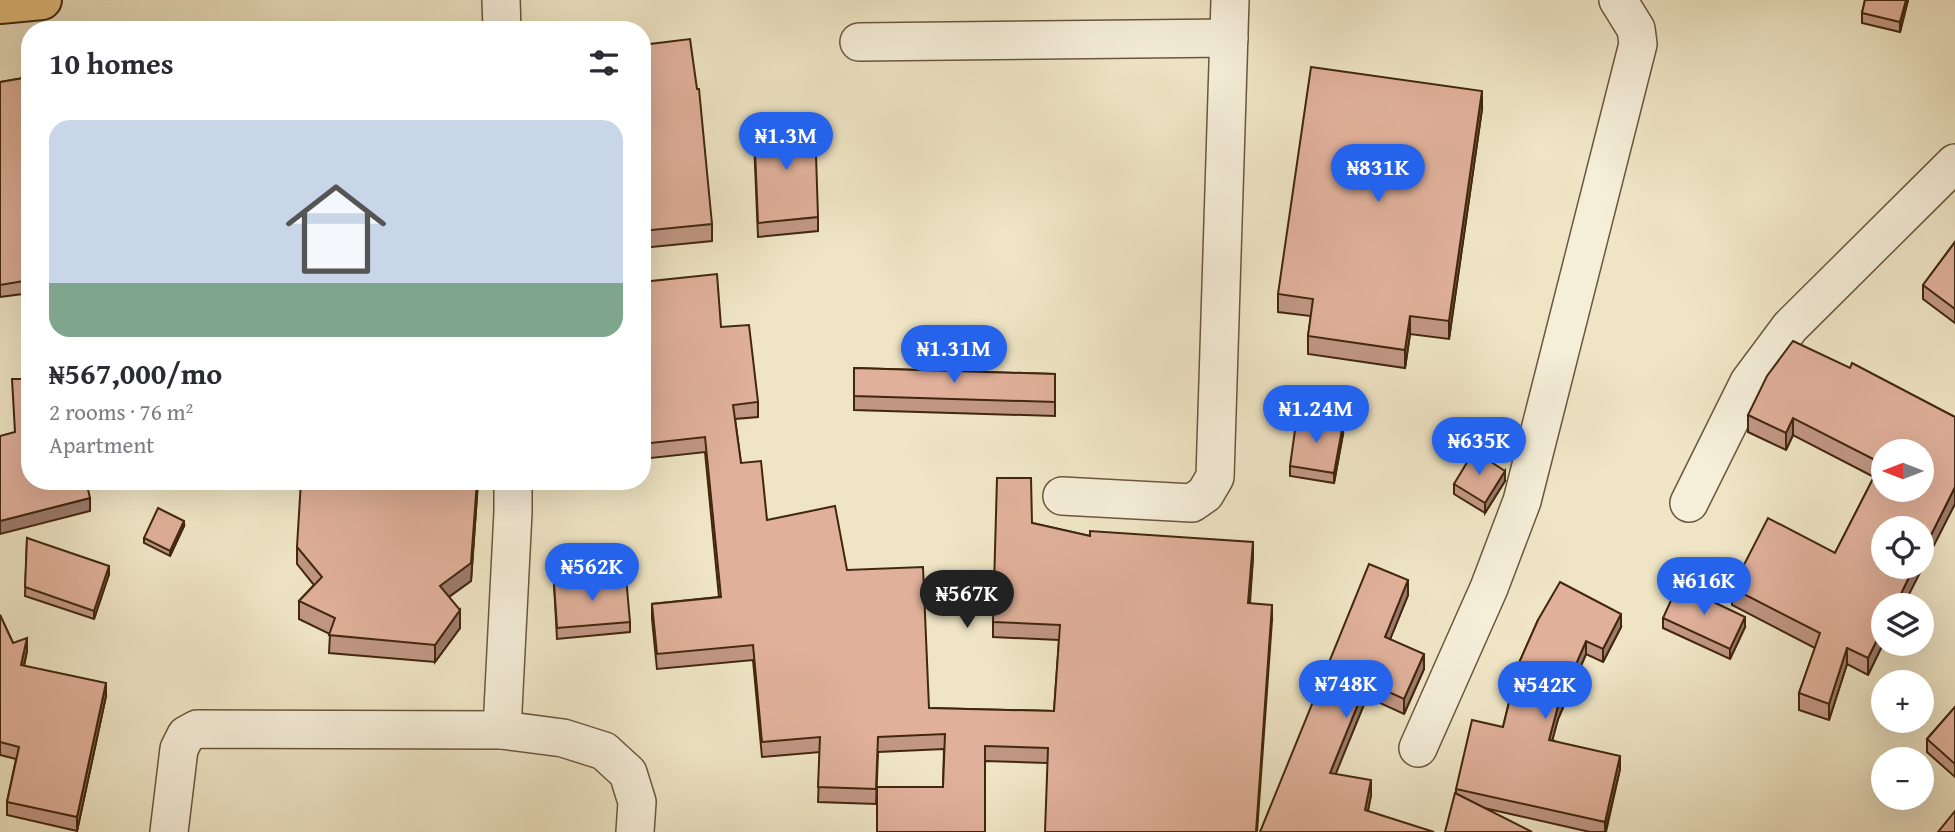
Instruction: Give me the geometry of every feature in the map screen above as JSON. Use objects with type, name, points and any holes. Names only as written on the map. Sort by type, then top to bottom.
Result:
[{"type":"main road","points":[[0,4],[42,0]]},
{"type":"street","points":[[501,0],[502,21]]},
{"type":"street","points":[[1062,496],[1192,503],[1205,494],[1215,477],[1230,0]]},
{"type":"street","points":[[1418,748],[1489,588],[1522,501],[1637,44],[1636,29],[1618,0]]},
{"type":"street","points":[[859,42],[1229,38]]},
{"type":"street","points":[[1689,503],[1749,382],[1790,327],[1955,163]]},
{"type":"street","points":[[502,730],[513,490]]},
{"type":"street","points":[[169,832],[179,749],[186,735],[197,729],[502,730],[563,738],[604,751],[628,773],[637,802],[635,832]]},
{"type":"building","points":[[1865,0],[1906,0],[1900,22],[1862,13]]},
{"type":"building","points":[[690,39],[699,89],[712,224],[651,230],[651,44]]},
{"type":"building","points":[[1311,67],[1482,91],[1449,321],[1410,316],[1405,350],[1308,336],[1313,299],[1278,294]]},
{"type":"building","points":[[21,78],[21,282],[0,285],[0,82]]},
{"type":"building","points":[[815,124],[818,217],[758,223],[754,126]]},
{"type":"building","points":[[1955,242],[1955,309],[1923,285]]},
{"type":"building","points":[[717,274],[721,327],[749,325],[758,402],[733,405],[741,463],[761,461],[767,520],[835,506],[847,570],[923,567],[929,708],[1054,711],[1060,625],[993,622],[997,478],[1031,478],[1032,523],[1090,536],[1090,531],[1253,542],[1248,603],[1272,605],[1256,832],[1045,832],[1048,748],[985,746],[985,832],[877,832],[877,787],[943,787],[945,734],[878,737],[876,789],[818,787],[820,737],[762,742],[753,645],[657,654],[652,604],[721,597],[705,437],[651,443],[651,281]]},
{"type":"building","points":[[1793,341],[1850,368],[1852,363],[1955,417],[1955,487],[1934,529],[1934,516],[1871,516],[1871,579],[1908,579],[1901,593],[1871,593],[1871,652],[1868,658],[1847,648],[1829,704],[1799,693],[1820,633],[1732,588],[1768,518],[1835,553],[1871,483],[1871,502],[1934,502],[1934,439],[1871,439],[1871,458],[1793,418],[1786,433],[1748,415],[1767,376]]},
{"type":"building","points":[[854,368],[1055,374],[1055,402],[854,396]]},
{"type":"building","points":[[12,379],[21,379],[21,490],[88,490],[90,498],[0,521],[0,436],[15,432]]},
{"type":"building","points":[[1297,416],[1343,424],[1334,473],[1290,466]]},
{"type":"building","points":[[1474,451],[1505,471],[1485,503],[1454,484]]},
{"type":"building","points":[[300,490],[476,490],[471,563],[440,586],[460,610],[435,645],[329,635],[335,618],[299,601],[322,577],[297,547]]},
{"type":"building","points":[[158,508],[184,521],[170,551],[144,538]]},
{"type":"building","points":[[27,538],[109,566],[94,611],[25,587]]},
{"type":"building","points":[[1369,564],[1408,580],[1385,637],[1424,654],[1404,699],[1367,682],[1330,773],[1371,780],[1365,810],[1434,832],[1260,832]]},
{"type":"building","points":[[626,577],[630,622],[557,628],[554,583]]},
{"type":"building","points":[[1560,582],[1621,614],[1603,649],[1586,641],[1558,706],[1549,740],[1620,756],[1605,822],[1456,789],[1472,720],[1503,727],[1514,682],[1511,681],[1538,620]]},
{"type":"building","points":[[1678,585],[1745,617],[1730,649],[1663,618]]},
{"type":"building","points":[[0,615],[13,643],[27,638],[21,665],[106,683],[77,817],[7,802],[19,747],[0,742]]},
{"type":"building","points":[[1955,707],[1955,764],[1927,739]]},
{"type":"building","points":[[1455,793],[1532,832],[1445,832]]},
{"type":"building","points":[[1955,811],[1955,832],[1938,832]]}]
